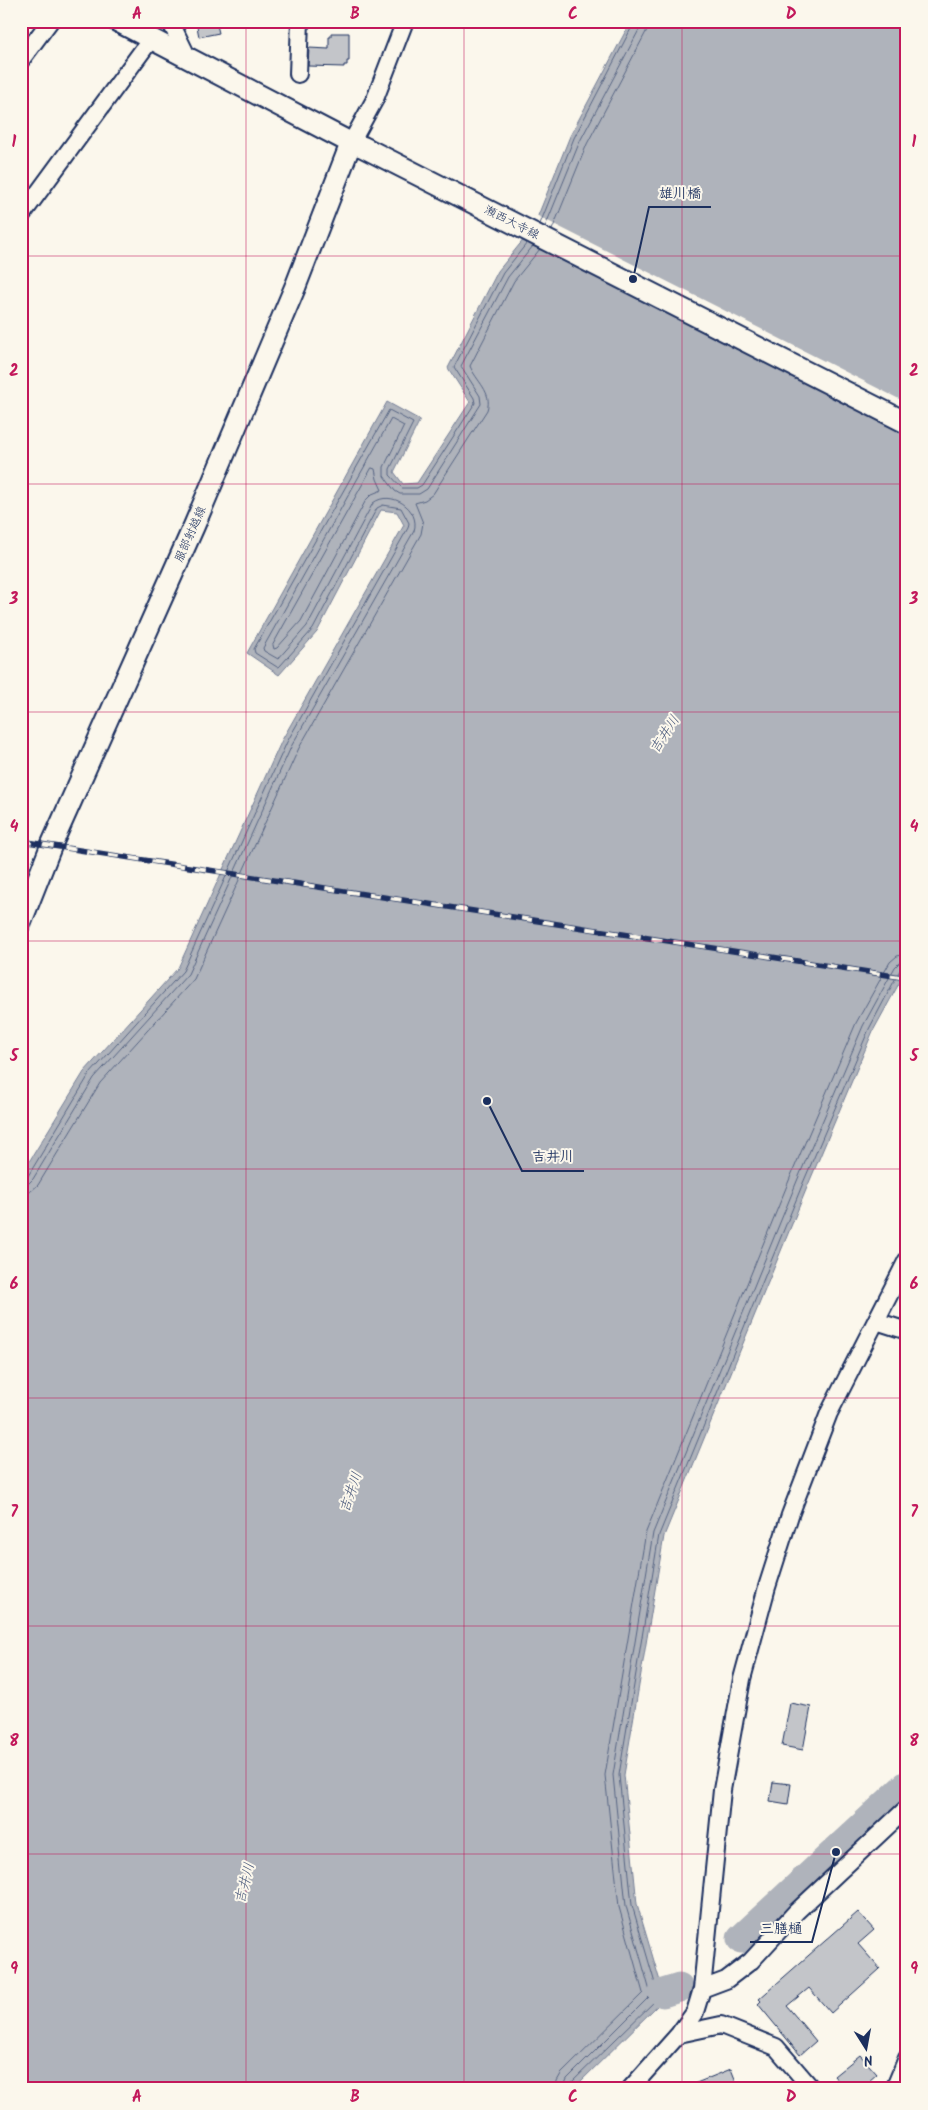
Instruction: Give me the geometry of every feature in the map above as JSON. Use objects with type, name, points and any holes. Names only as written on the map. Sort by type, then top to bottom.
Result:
[{"type":"main road","name":"瀬西大寺線","points":[[117,21],[357,145],[907,423]]},
{"type":"main road","name":"服部射越線","points":[[21,922],[51,846],[194,526],[357,145]]},
{"type":"street","points":[[21,60],[50,21]]},
{"type":"street","points":[[170,21],[188,58]]},
{"type":"street","points":[[298,74],[300,21]]},
{"type":"street","points":[[357,145],[405,22]]},
{"type":"street","points":[[21,216],[151,39]]},
{"type":"street","points":[[630,2089],[695,2012],[702,1990],[722,1790],[742,1679],[790,1515],[829,1413],[907,1260]]},
{"type":"street","points":[[876,1322],[906,1330]]},
{"type":"street","points":[[702,1990],[726,1980],[751,1961],[796,1912],[907,1808]]},
{"type":"street","points":[[678,2034],[721,2025],[776,2047],[812,2089]]},
{"type":"street","points":[[894,2089],[907,2058]]},
{"type":"street","points":[[644,2089],[648,2068]]},
{"type":"water","points":[[631,21],[907,21],[907,969],[873,1031],[664,1536],[624,1775],[637,1904],[665,1998],[573,2089],[21,2089],[21,1179],[27,1165],[84,1072],[178,968],[282,740],[404,525],[397,512],[381,510],[317,632],[279,675],[247,653],[387,402],[420,420],[394,472],[403,484],[417,483],[470,402],[448,368],[498,271],[533,228],[570,136]]},
{"type":"pier","points":[[536,215],[907,403],[907,433],[522,238]]},
{"type":"building","points":[[196,21],[216,21],[219,33],[199,37]]},
{"type":"building","points":[[331,33],[349,33],[349,61],[347,61],[347,65],[344,65],[344,67],[308,66],[309,48],[329,49]]},
{"type":"building","points":[[790,1703],[811,1707],[803,1750],[782,1746]]},
{"type":"building","points":[[773,1782],[791,1784],[788,1804],[770,1801]]},
{"type":"building","points":[[858,1912],[874,1930],[858,1944],[880,1969],[831,2013],[809,1988],[787,2006],[816,2041],[800,2055],[758,2004],[761,2001],[759,1999]]},
{"type":"building","points":[[860,2055],[877,2074],[860,2089],[845,2089],[834,2076]]},
{"type":"building","points":[[731,2069],[739,2089],[684,2089],[684,2088]]},
{"type":"waterway","points":[[741,1939],[907,1785]]},
{"type":"waterway","points":[[663,1993],[679,1988]]},
{"type":"railway","points":[[21,841],[907,978]]},
{"type":"place","name":"雄川橋","points":[[633,279]]},
{"type":"place","name":"吉井川","points":[[487,1101]]},
{"type":"place","name":"三膳樋","points":[[836,1852]]}]
